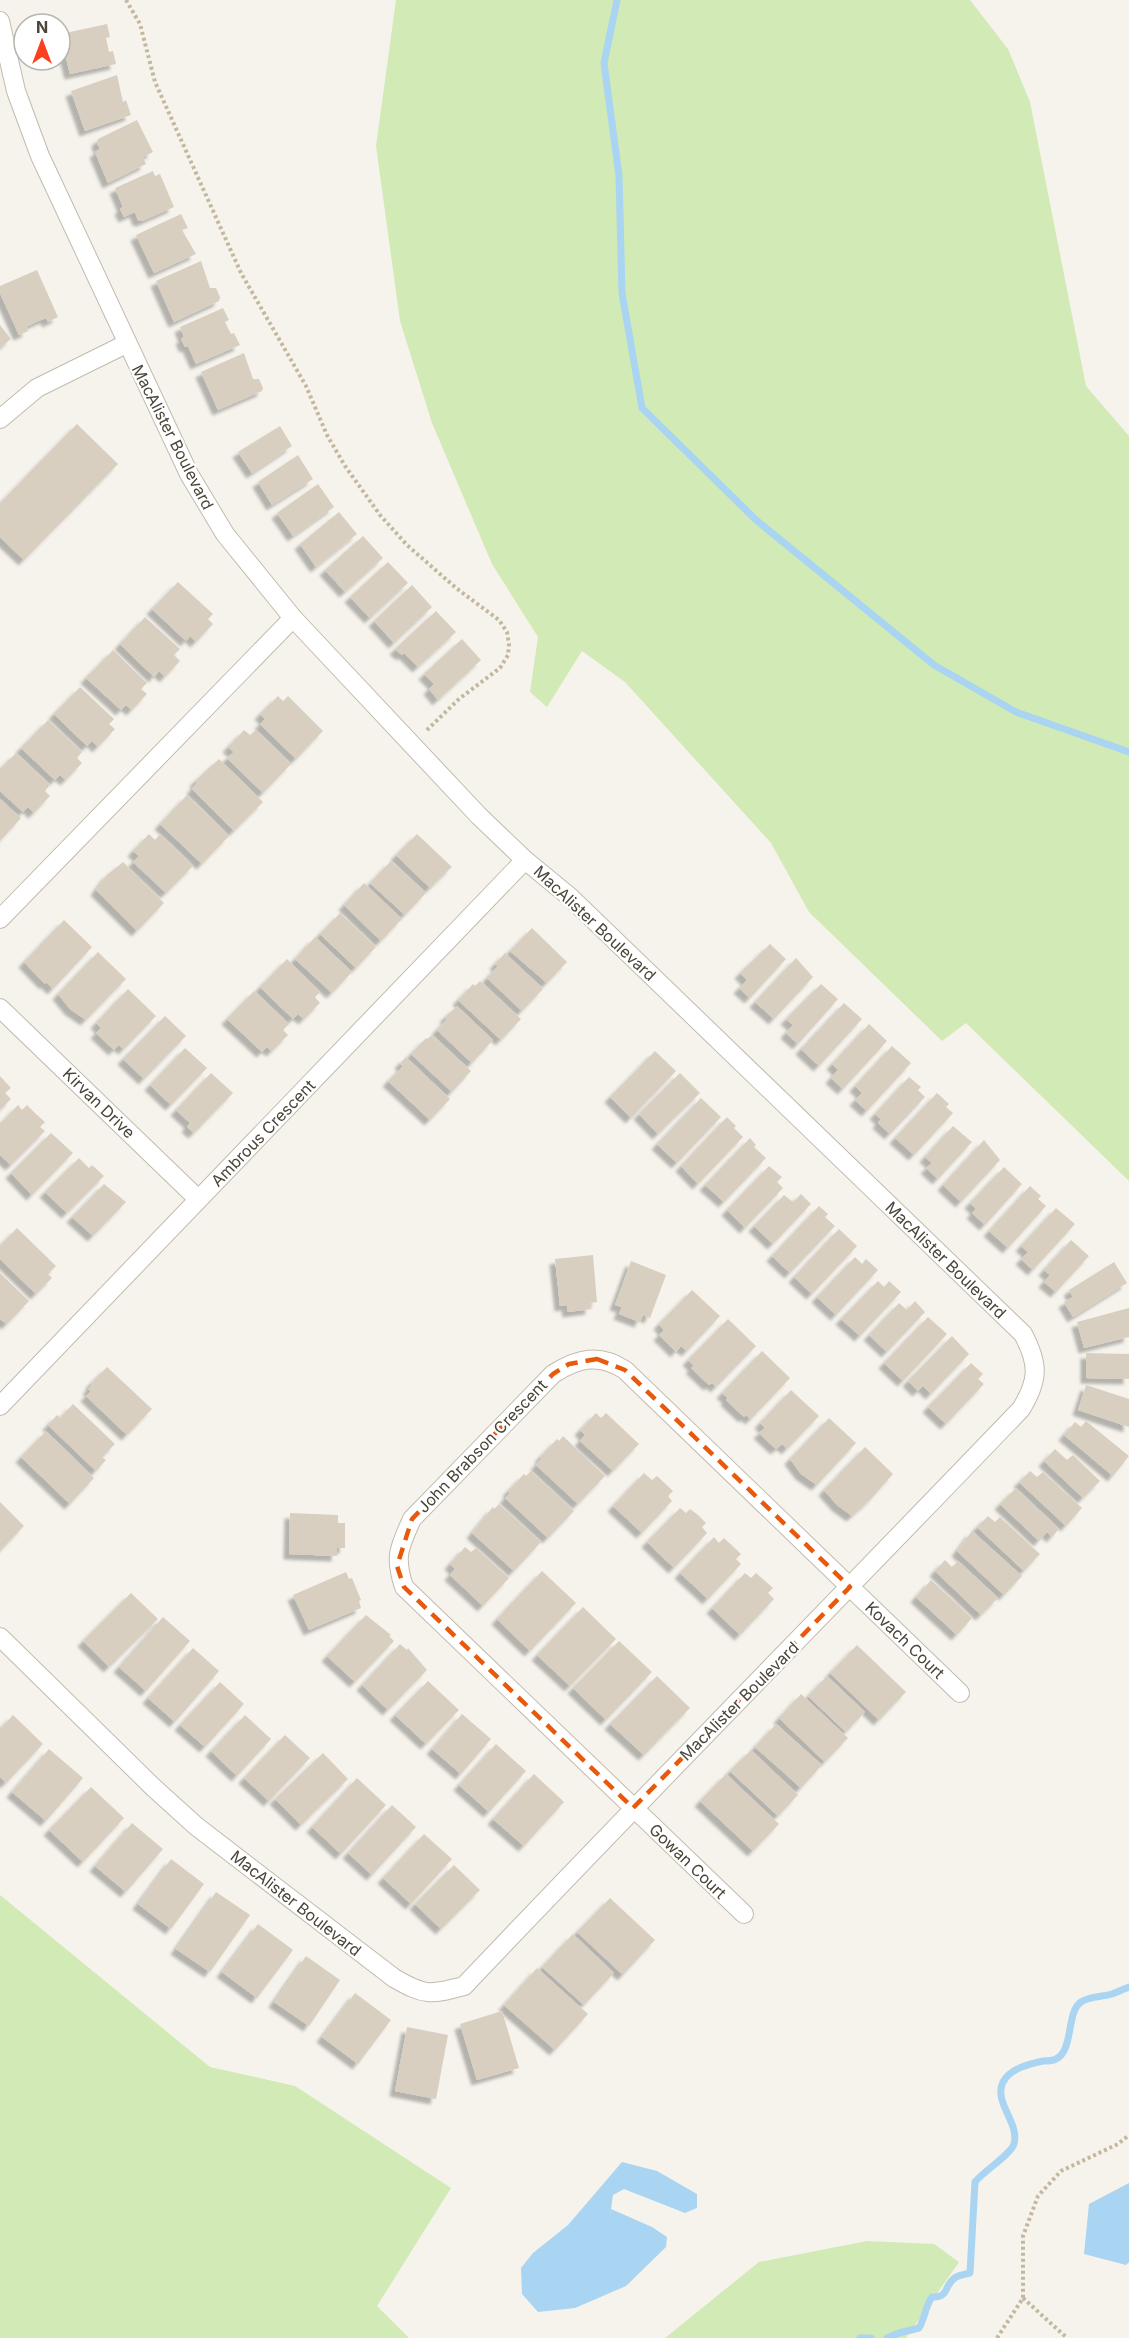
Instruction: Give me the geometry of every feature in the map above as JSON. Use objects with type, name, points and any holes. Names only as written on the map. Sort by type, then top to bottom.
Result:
[{"type":"street","name":"MacAlister Boulevard","points":[[0,21],[16,91],[40,156],[126,344],[189,474],[225,534],[293,618],[479,816],[525,860],[570,897],[1023,1334],[1033,1353],[1035,1373],[1031,1392],[1021,1409],[850,1587],[633,1808],[464,1986],[438,1993],[416,1991],[394,1978],[196,1826],[0,1637]]},
{"type":"street","points":[[0,419],[37,388],[126,344]]},
{"type":"street","points":[[0,919],[293,618]]},
{"type":"street","name":"Ambrous Crescent","points":[[0,1406],[525,860]]},
{"type":"street","name":"Kirvan Drive","points":[[0,1008],[198,1199]]},
{"type":"street","name":"John Brabson Crescent","points":[[633,1808],[404,1587],[398,1566],[400,1546],[411,1519],[553,1374],[569,1364],[597,1359],[613,1363],[625,1371],[850,1587]]},
{"type":"street","name":"Kovach Court","points":[[850,1587],[960,1693]]},
{"type":"street","name":"Gowan Court","points":[[633,1808],[744,1914]]},
{"type":"path","points":[[126,0],[140,24],[155,82],[241,273],[306,386],[327,435],[345,466],[380,515],[406,544],[456,588],[499,620],[507,632],[508,655],[500,668],[459,699],[412,746]]},
{"type":"path","points":[[997,2338],[1023,2298],[1023,2235],[1038,2196],[1061,2171],[1118,2145],[1129,2135]]},
{"type":"path","points":[[1023,2298],[1067,2338]]},
{"type":"highlighted area","points":[[597,1359],[625,1370],[850,1587],[633,1808],[404,1587],[397,1566],[412,1519],[553,1374],[569,1364]]},
{"type":"green space","points":[[396,0],[970,0],[1008,49],[1030,102],[1086,386],[1129,436],[1129,1181],[966,1023],[942,1041],[809,912],[771,843],[625,682],[582,651],[547,707],[530,692],[538,637],[492,564],[432,423],[400,321],[376,146]]},
{"type":"green space","points":[[0,1895],[210,2067],[295,2086],[451,2188],[377,2306],[409,2338],[0,2338]]},
{"type":"green space","points":[[867,2241],[934,2244],[959,2262],[906,2338],[665,2338],[759,2262]]},
{"type":"water","points":[[622,2162],[657,2171],[697,2194],[697,2208],[685,2213],[624,2189],[613,2195],[611,2209],[652,2227],[667,2237],[666,2247],[626,2286],[575,2308],[538,2312],[522,2294],[521,2268],[533,2253],[568,2225]]},
{"type":"water","points":[[1129,2183],[1129,2262],[1126,2265],[1084,2254],[1089,2204]]},
{"type":"building","points":[[107,24],[110,37],[106,38],[109,52],[113,51],[116,64],[70,74],[72,72],[72,32]]},
{"type":"building","points":[[117,75],[123,102],[126,100],[131,115],[85,131],[71,91]]},
{"type":"building","points":[[137,120],[153,152],[143,157],[146,164],[108,183],[95,152],[100,149],[98,139]]},
{"type":"building","points":[[153,171],[155,176],[160,174],[174,207],[142,221],[138,220],[135,212],[124,217],[120,209],[123,207],[115,188]]},
{"type":"building","points":[[181,214],[188,228],[182,230],[196,254],[154,273],[136,235]]},
{"type":"building","points":[[201,261],[210,288],[216,288],[220,297],[219,301],[174,322],[156,281]]},
{"type":"building","points":[[37,270],[58,317],[48,322],[46,318],[36,322],[26,327],[28,331],[19,335],[0,293],[0,286]]},
{"type":"building","points":[[223,308],[229,320],[225,322],[240,345],[196,364],[188,346],[185,347],[181,339],[184,337],[180,327]]},
{"type":"building","points":[[0,325],[11,339],[0,348]]},
{"type":"building","points":[[244,353],[253,379],[259,379],[262,391],[218,410],[201,372]]},
{"type":"building","points":[[77,424],[118,464],[24,560],[0,537],[0,503]]},
{"type":"building","points":[[280,426],[292,446],[252,473],[238,452]]},
{"type":"building","points":[[298,455],[313,479],[272,505],[258,482]]},
{"type":"building","points":[[318,484],[334,507],[293,536],[277,513]]},
{"type":"building","points":[[339,512],[357,534],[316,567],[300,544]]},
{"type":"building","points":[[363,536],[383,558],[345,592],[325,570]]},
{"type":"building","points":[[388,562],[408,583],[370,618],[350,597]]},
{"type":"building","points":[[178,582],[213,614],[208,619],[213,624],[196,642],[190,636],[186,641],[152,609]]},
{"type":"building","points":[[412,585],[432,607],[394,643],[374,621]]},
{"type":"building","points":[[436,611],[456,632],[418,667],[404,653],[402,655],[395,649]]},
{"type":"building","points":[[145,617],[180,649],[174,655],[180,661],[165,677],[159,671],[154,677],[120,644]]},
{"type":"building","points":[[462,639],[481,660],[438,700],[429,689],[434,684],[424,674]]},
{"type":"building","points":[[113,650],[147,683],[141,689],[147,694],[132,710],[126,705],[121,710],[86,678]]},
{"type":"building","points":[[80,687],[114,719],[109,724],[115,729],[98,747],[92,741],[87,746],[54,714]]},
{"type":"building","points":[[278,696],[283,701],[288,696],[323,731],[296,759],[260,724],[265,719],[260,714]]},
{"type":"building","points":[[48,720],[82,752],[77,758],[82,763],[66,780],[60,775],[55,780],[21,748]]},
{"type":"building","points":[[244,730],[250,735],[256,730],[291,764],[263,793],[227,758],[234,752],[228,747]]},
{"type":"building","points":[[16,753],[50,785],[45,791],[50,796],[34,813],[28,807],[23,812],[0,791],[0,769]]},
{"type":"building","points":[[219,759],[263,802],[234,831],[192,789],[197,783],[195,781]]},
{"type":"building","points":[[187,795],[229,836],[202,864],[160,824]]},
{"type":"building","points":[[0,799],[21,818],[0,841]]},
{"type":"building","points":[[149,834],[155,840],[160,834],[193,866],[166,893],[133,862],[139,856],[133,851]]},
{"type":"building","points":[[417,834],[452,867],[430,888],[396,855]]},
{"type":"building","points":[[391,861],[426,893],[405,915],[370,883]]},
{"type":"building","points":[[123,862],[164,903],[137,931],[96,890],[107,875]]},
{"type":"building","points":[[364,883],[402,919],[381,941],[344,905]]},
{"type":"building","points":[[340,913],[376,947],[356,968],[320,934]]},
{"type":"building","points":[[64,920],[92,947],[53,989],[24,962]]},
{"type":"building","points":[[532,928],[567,962],[547,983],[510,951]]},
{"type":"building","points":[[315,937],[352,972],[332,993],[295,959]]},
{"type":"building","points":[[770,944],[786,959],[750,998],[739,988],[747,980],[740,973]]},
{"type":"building","points":[[98,952],[126,979],[86,1020],[70,1009],[58,994]]},
{"type":"building","points":[[505,953],[543,989],[522,1011],[487,978],[498,966],[495,964]]},
{"type":"building","points":[[796,958],[813,977],[774,1019],[755,1002]]},
{"type":"building","points":[[287,959],[320,992],[315,997],[320,1003],[304,1019],[298,1014],[293,1019],[260,987]]},
{"type":"building","points":[[480,981],[521,1019],[501,1040],[458,1000],[473,984],[475,986]]},
{"type":"building","points":[[821,984],[838,999],[798,1044],[786,1033],[793,1025],[786,1019]]},
{"type":"building","points":[[128,989],[156,1016],[124,1049],[119,1045],[114,1050],[96,1033],[101,1028],[96,1023]]},
{"type":"building","points":[[254,991],[289,1024],[283,1030],[288,1035],[272,1051],[267,1047],[262,1052],[227,1019]]},
{"type":"building","points":[[844,1003],[862,1019],[819,1066],[801,1049]]},
{"type":"building","points":[[457,1006],[493,1040],[472,1063],[437,1030],[447,1019],[445,1017]]},
{"type":"building","points":[[165,1016],[186,1036],[144,1079],[123,1059]]},
{"type":"building","points":[[869,1024],[887,1041],[843,1089],[831,1078],[838,1070],[832,1064]]},
{"type":"building","points":[[432,1035],[471,1071],[452,1092],[411,1054],[426,1038]]},
{"type":"building","points":[[892,1046],[911,1063],[867,1111],[855,1100],[862,1093],[855,1086]]},
{"type":"building","points":[[185,1048],[207,1068],[171,1105],[150,1085]]},
{"type":"building","points":[[655,1051],[676,1071],[631,1118],[610,1097]]},
{"type":"building","points":[[406,1057],[450,1099],[430,1120],[388,1081],[403,1066],[400,1063]]},
{"type":"building","points":[[211,1073],[233,1093],[194,1133],[187,1127],[190,1123],[176,1110]]},
{"type":"building","points":[[680,1073],[700,1093],[658,1134],[639,1114]]},
{"type":"building","points":[[0,1076],[11,1088],[5,1093],[11,1099],[0,1110]]},
{"type":"building","points":[[909,1077],[921,1087],[918,1090],[925,1097],[890,1134],[878,1123],[881,1119],[875,1114]]},
{"type":"building","points":[[937,1093],[949,1104],[946,1107],[953,1113],[914,1155],[895,1138]]},
{"type":"building","points":[[701,1098],[721,1117],[677,1163],[657,1144]]},
{"type":"building","points":[[18,1105],[22,1110],[27,1105],[45,1122],[40,1127],[45,1131],[11,1165],[0,1155],[0,1124]]},
{"type":"building","points":[[727,1117],[743,1137],[698,1184],[681,1166]]},
{"type":"building","points":[[953,1126],[972,1142],[938,1179],[926,1168],[932,1163],[925,1157]]},
{"type":"building","points":[[51,1133],[73,1153],[32,1195],[11,1173]]},
{"type":"building","points":[[750,1138],[756,1145],[754,1147],[766,1158],[724,1202],[705,1185]]},
{"type":"building","points":[[984,1140],[1000,1160],[961,1202],[943,1185]]},
{"type":"building","points":[[79,1158],[89,1168],[92,1165],[104,1176],[67,1213],[45,1192]]},
{"type":"building","points":[[769,1166],[782,1177],[777,1182],[783,1188],[745,1228],[727,1210]]},
{"type":"building","points":[[1004,1167],[1022,1184],[985,1225],[972,1213],[976,1209],[970,1203]]},
{"type":"building","points":[[104,1184],[126,1202],[93,1236],[72,1217]]},
{"type":"building","points":[[1030,1186],[1041,1196],[1038,1199],[1046,1206],[1008,1248],[989,1231]]},
{"type":"building","points":[[801,1194],[811,1204],[773,1244],[754,1226],[784,1195],[793,1202]]},
{"type":"building","points":[[819,1206],[828,1214],[825,1217],[835,1226],[790,1273],[772,1256]]},
{"type":"building","points":[[1056,1208],[1075,1224],[1033,1270],[1021,1259],[1028,1252],[1021,1246]]},
{"type":"building","points":[[17,1228],[56,1266],[48,1274],[52,1278],[36,1294],[0,1259],[0,1246]]},
{"type":"building","points":[[839,1229],[857,1246],[812,1294],[794,1277]]},
{"type":"building","points":[[1071,1240],[1089,1256],[1056,1292],[1044,1282],[1050,1275],[1044,1270]]},
{"type":"building","points":[[593,1255],[597,1302],[590,1303],[591,1309],[568,1312],[567,1305],[560,1306],[555,1259]]},
{"type":"building","points":[[855,1257],[862,1264],[866,1259],[878,1270],[836,1315],[817,1297]]},
{"type":"building","points":[[631,1261],[666,1275],[650,1318],[643,1315],[640,1322],[619,1314],[622,1307],[615,1305]]},
{"type":"building","points":[[1114,1262],[1127,1283],[1073,1317],[1064,1302],[1073,1297],[1069,1290]]},
{"type":"building","points":[[0,1273],[29,1301],[7,1324],[0,1319]]},
{"type":"building","points":[[878,1281],[884,1287],[889,1281],[901,1292],[860,1336],[841,1319]]},
{"type":"building","points":[[692,1290],[720,1316],[687,1351],[681,1346],[676,1352],[659,1335],[664,1330],[659,1324]]},
{"type":"building","points":[[915,1301],[925,1312],[887,1352],[869,1335],[899,1303],[907,1310]]},
{"type":"building","points":[[1129,1308],[1129,1337],[1084,1348],[1077,1322]]},
{"type":"building","points":[[928,1317],[947,1334],[903,1381],[884,1363]]},
{"type":"building","points":[[728,1319],[756,1346],[716,1387],[712,1383],[709,1385],[691,1368],[694,1366],[688,1360]]},
{"type":"building","points":[[952,1336],[969,1354],[931,1394],[923,1386],[918,1391],[908,1381]]},
{"type":"building","points":[[762,1351],[790,1378],[751,1419],[746,1415],[744,1417],[722,1393]]},
{"type":"building","points":[[1086,1353],[1129,1354],[1129,1379],[1086,1378]]},
{"type":"building","points":[[971,1363],[983,1374],[978,1379],[984,1384],[946,1424],[928,1407]]},
{"type":"building","points":[[107,1367],[152,1409],[127,1435],[86,1396],[91,1391],[88,1389],[91,1383]]},
{"type":"building","points":[[1086,1385],[1129,1399],[1129,1427],[1078,1410]]},
{"type":"building","points":[[791,1390],[819,1416],[787,1449],[782,1444],[776,1449],[759,1433],[765,1428],[760,1423]]},
{"type":"building","points":[[73,1404],[115,1444],[102,1457],[106,1460],[96,1471],[48,1425],[57,1415],[60,1418]]},
{"type":"building","points":[[596,1413],[601,1418],[606,1413],[639,1444],[613,1471],[580,1441],[585,1435],[580,1430]]},
{"type":"building","points":[[829,1418],[856,1443],[817,1485],[801,1474],[790,1459]]},
{"type":"building","points":[[1086,1421],[1129,1456],[1113,1476],[1064,1435],[1075,1422],[1081,1427]]},
{"type":"building","points":[[46,1431],[94,1478],[70,1504],[21,1457]]},
{"type":"building","points":[[563,1436],[605,1476],[578,1504],[536,1465],[542,1458],[540,1457],[557,1439],[559,1441]]},
{"type":"building","points":[[865,1447],[893,1474],[852,1516],[837,1505],[824,1490]]},
{"type":"building","points":[[1055,1449],[1067,1460],[1073,1455],[1100,1481],[1083,1498],[1044,1461]]},
{"type":"building","points":[[531,1471],[574,1511],[548,1538],[505,1498],[510,1493],[508,1491],[524,1474],[526,1476]]},
{"type":"building","points":[[1030,1471],[1037,1477],[1043,1472],[1082,1508],[1066,1526],[1019,1482]]},
{"type":"building","points":[[644,1473],[652,1480],[657,1476],[673,1491],[668,1496],[672,1501],[642,1533],[613,1506]]},
{"type":"building","points":[[1016,1488],[1059,1529],[1052,1537],[1047,1532],[1039,1541],[1000,1504]]},
{"type":"building","points":[[0,1502],[24,1526],[0,1551]]},
{"type":"building","points":[[499,1504],[541,1542],[514,1571],[472,1533],[493,1507],[494,1509]]},
{"type":"building","points":[[680,1508],[686,1513],[690,1509],[698,1515],[706,1523],[702,1527],[707,1533],[674,1568],[647,1542]]},
{"type":"building","points":[[290,1513],[338,1515],[338,1523],[345,1523],[345,1548],[337,1548],[337,1556],[289,1554]]},
{"type":"building","points":[[988,1516],[995,1522],[1000,1517],[1040,1554],[1024,1571],[977,1527]]},
{"type":"building","points":[[972,1531],[1022,1576],[1004,1595],[957,1551]]},
{"type":"building","points":[[714,1537],[719,1543],[724,1538],[741,1554],[736,1559],[741,1564],[708,1599],[680,1573]]},
{"type":"building","points":[[465,1547],[471,1552],[476,1548],[509,1578],[483,1606],[450,1575],[455,1569],[450,1564]]},
{"type":"building","points":[[945,1560],[952,1567],[958,1561],[998,1598],[981,1615],[935,1571]]},
{"type":"building","points":[[542,1571],[576,1603],[530,1651],[497,1619]]},
{"type":"building","points":[[346,1572],[349,1579],[352,1578],[361,1600],[359,1601],[361,1608],[309,1630],[293,1595]]},
{"type":"building","points":[[745,1573],[751,1578],[756,1573],[773,1588],[768,1593],[774,1599],[740,1635],[712,1608]]},
{"type":"building","points":[[931,1580],[972,1618],[957,1635],[916,1597]]},
{"type":"building","points":[[131,1593],[158,1619],[109,1667],[83,1641]]},
{"type":"building","points":[[583,1607],[616,1639],[570,1686],[537,1655]]},
{"type":"building","points":[[366,1615],[391,1635],[389,1636],[394,1641],[355,1682],[327,1656]]},
{"type":"building","points":[[163,1617],[190,1641],[146,1691],[119,1667]]},
{"type":"building","points":[[619,1641],[652,1672],[606,1720],[573,1688]]},
{"type":"building","points":[[400,1644],[407,1650],[408,1648],[427,1670],[388,1710],[362,1685]]},
{"type":"building","points":[[857,1645],[906,1692],[879,1720],[830,1673]]},
{"type":"building","points":[[193,1648],[219,1671],[175,1722],[148,1698]]},
{"type":"building","points":[[657,1676],[690,1708],[644,1755],[610,1724]]},
{"type":"building","points":[[827,1676],[865,1712],[846,1732],[808,1696]]},
{"type":"building","points":[[428,1681],[459,1710],[426,1744],[395,1715]]},
{"type":"building","points":[[220,1682],[244,1704],[205,1747],[180,1725]]},
{"type":"building","points":[[801,1694],[848,1738],[825,1762],[779,1718]]},
{"type":"building","points":[[462,1714],[491,1739],[461,1774],[432,1749]]},
{"type":"building","points":[[13,1715],[43,1744],[6,1783],[0,1777],[0,1729]]},
{"type":"building","points":[[245,1715],[271,1739],[237,1776],[211,1751]]},
{"type":"building","points":[[776,1724],[822,1765],[801,1788],[755,1747]]},
{"type":"building","points":[[285,1735],[310,1758],[269,1801],[244,1778]]},
{"type":"building","points":[[496,1744],[526,1771],[489,1812],[459,1785]]},
{"type":"building","points":[[49,1749],[83,1778],[46,1821],[12,1792]]},
{"type":"building","points":[[751,1750],[798,1795],[778,1816],[730,1771]]},
{"type":"building","points":[[323,1753],[348,1779],[301,1825],[275,1799]]},
{"type":"building","points":[[534,1774],[564,1802],[524,1846],[493,1819]]},
{"type":"building","points":[[726,1774],[779,1824],[753,1851],[700,1801]]},
{"type":"building","points":[[357,1778],[386,1805],[341,1854],[312,1827]]},
{"type":"building","points":[[91,1787],[124,1818],[83,1862],[49,1830]]},
{"type":"building","points":[[392,1805],[416,1827],[372,1875],[348,1853]]},
{"type":"building","points":[[132,1823],[163,1849],[126,1892],[95,1866]]},
{"type":"building","points":[[424,1834],[452,1859],[411,1904],[383,1878]]},
{"type":"building","points":[[171,1859],[204,1884],[171,1929],[138,1904]]},
{"type":"building","points":[[454,1865],[480,1890],[441,1929],[415,1904]]},
{"type":"building","points":[[216,1892],[250,1915],[210,1972],[176,1949]]},
{"type":"building","points":[[610,1898],[655,1940],[623,1975],[577,1932]]},
{"type":"building","points":[[258,1924],[293,1950],[257,1998],[222,1972]]},
{"type":"building","points":[[573,1934],[614,1973],[584,2005],[542,1967]]},
{"type":"building","points":[[306,1956],[340,1980],[309,2026],[274,2002]]},
{"type":"building","points":[[537,1968],[588,2014],[555,2050],[504,2005]]},
{"type":"building","points":[[355,1993],[391,2020],[358,2064],[322,2037]]},
{"type":"building","points":[[502,2011],[519,2068],[477,2080],[460,2024]]},
{"type":"building","points":[[407,2027],[448,2035],[436,2099],[395,2091]]},
{"type":"waterway","points":[[617,0],[604,63],[619,176],[622,293],[642,408],[756,520],[934,665],[1016,712],[1129,752]]},
{"type":"waterway","points":[[887,2338],[919,2328],[932,2297],[942,2295],[956,2277],[970,2273],[975,2182],[1008,2153],[1014,2144],[1013,2128],[1001,2097],[1006,2077],[1021,2067],[1053,2060],[1062,2054],[1068,2040],[1073,2014],[1081,2002],[1129,1987]]},
{"type":"waterway","points":[[860,2338],[871,2338]]}]
